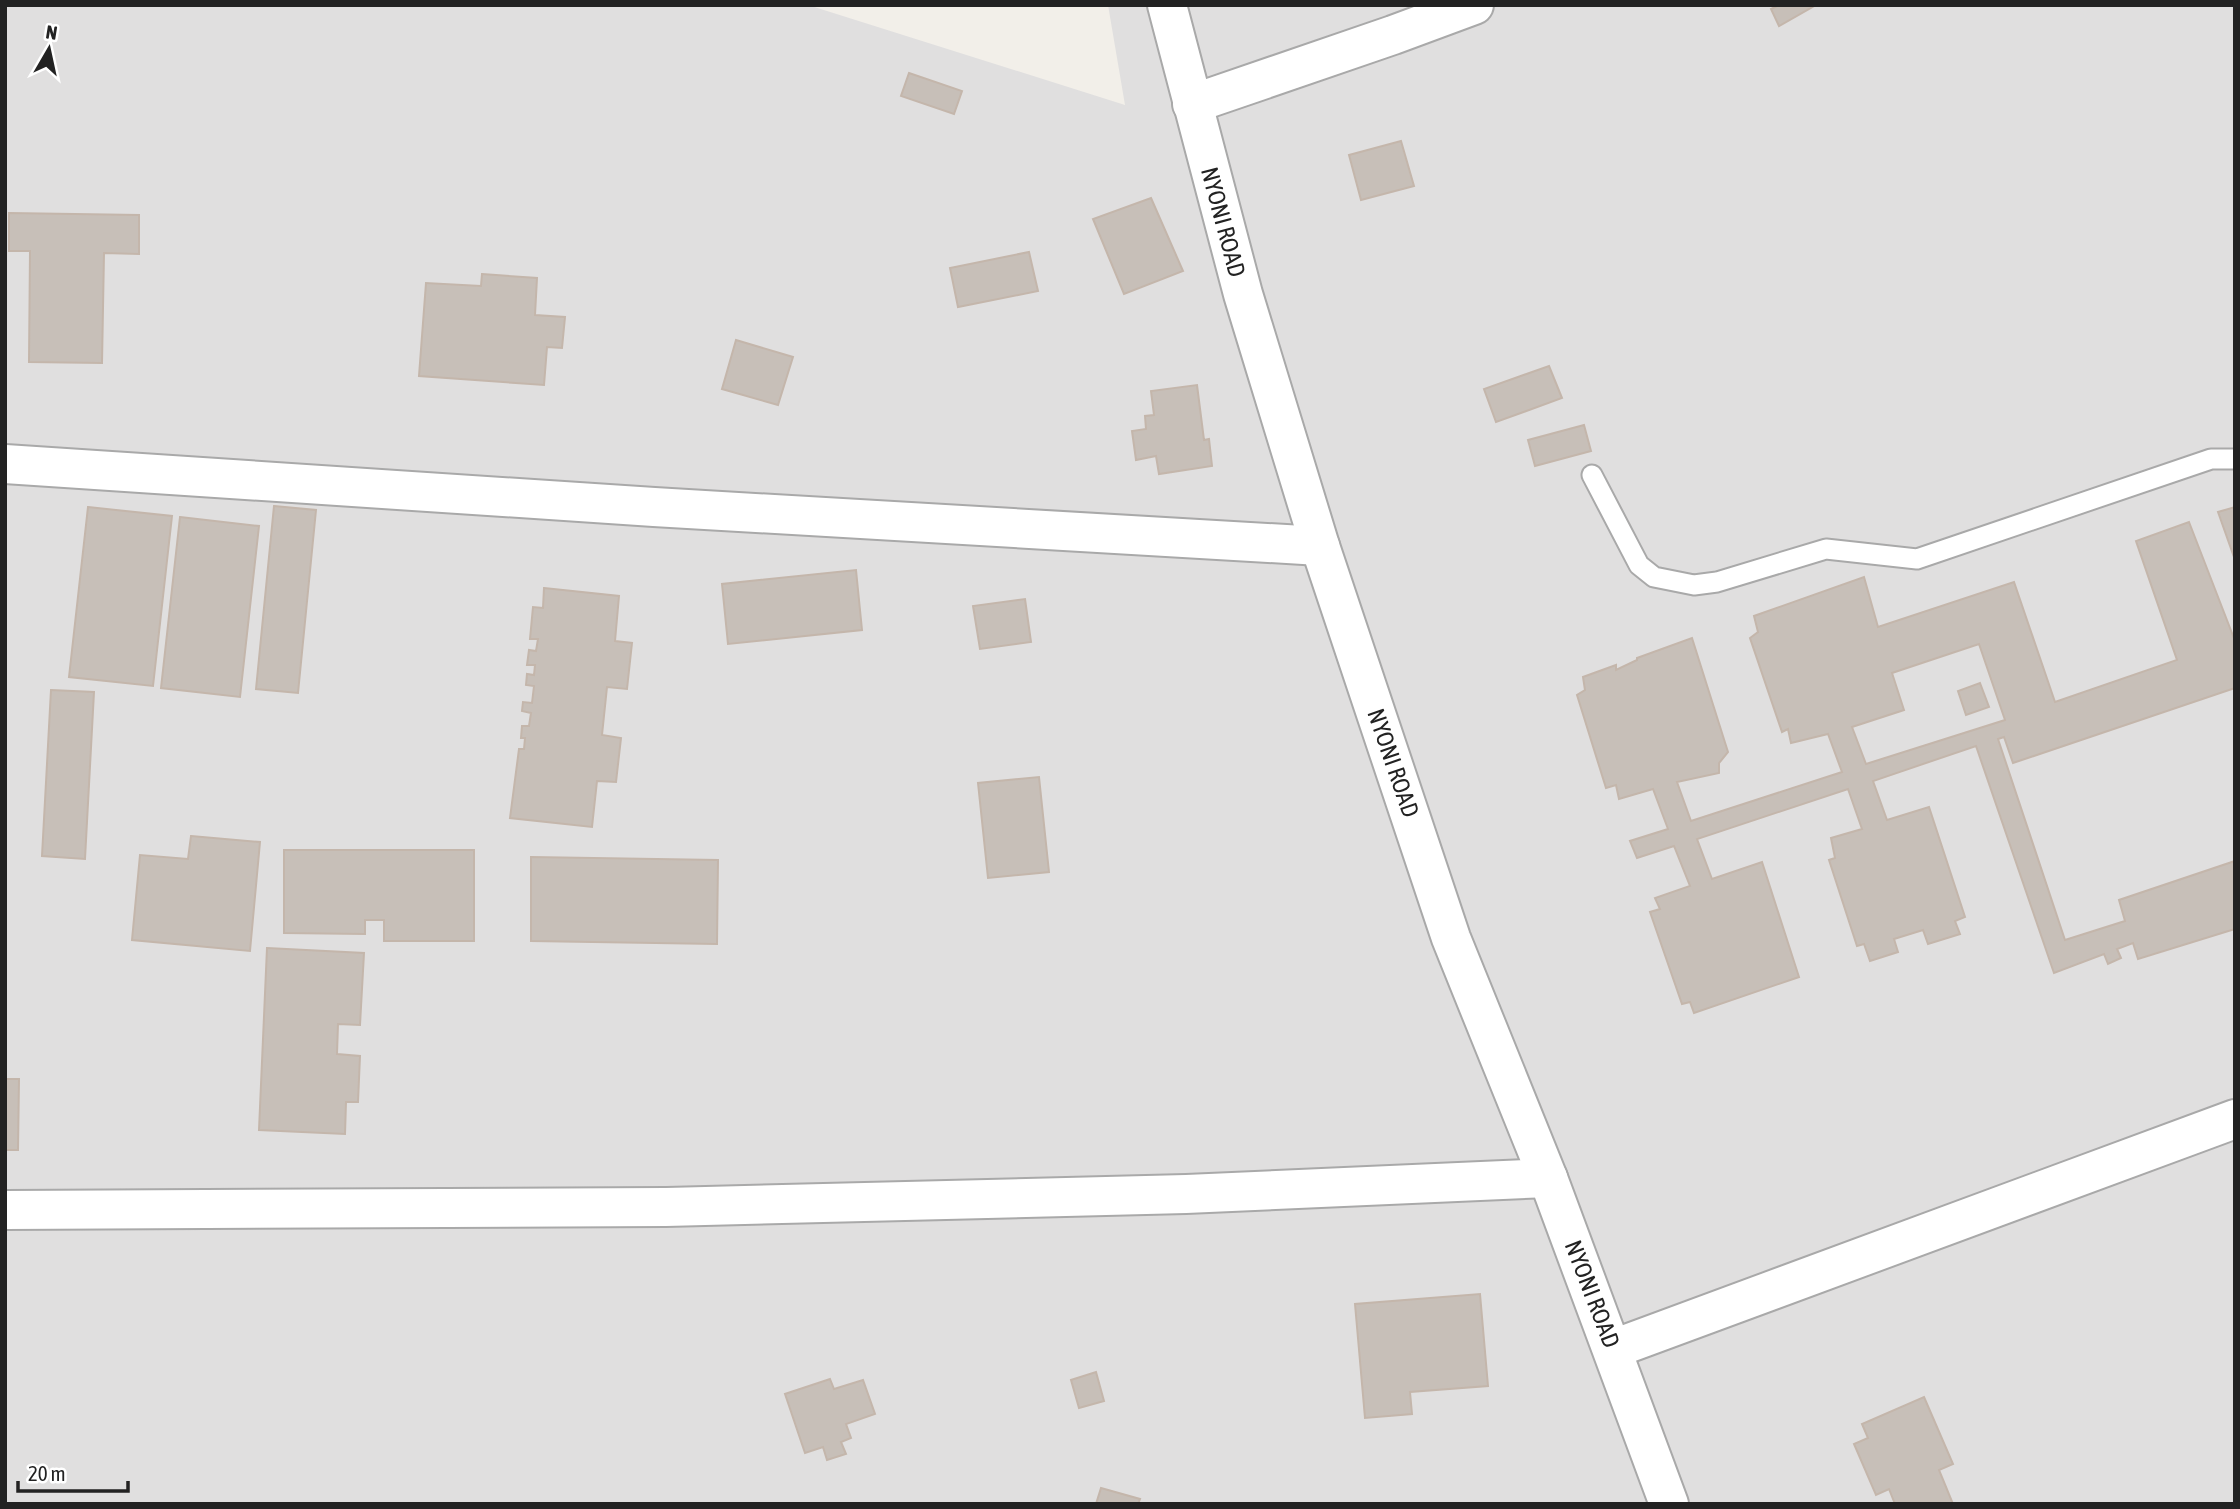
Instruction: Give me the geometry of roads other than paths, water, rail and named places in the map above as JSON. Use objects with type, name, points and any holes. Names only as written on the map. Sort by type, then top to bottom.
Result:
[{"type":"street","name":"NYONI ROAD","points":[[1167,5],[1243,294],[1320,546],[1451,938],[1548,1178],[1669,1504]]},
{"type":"street","points":[[1192,104],[1393,36],[1474,5]]},
{"type":"street","points":[[5,464],[654,507],[1320,546]]},
{"type":"street","points":[[1613,1349],[2235,1119]]},
{"type":"street","points":[[5,1210],[666,1207],[1186,1194],[1548,1178]]},
{"type":"lane","points":[[1592,475],[1639,565],[1654,577],[1693,585],[1717,582],[1826,549],[1917,559],[2211,459],[2235,459]]}]
